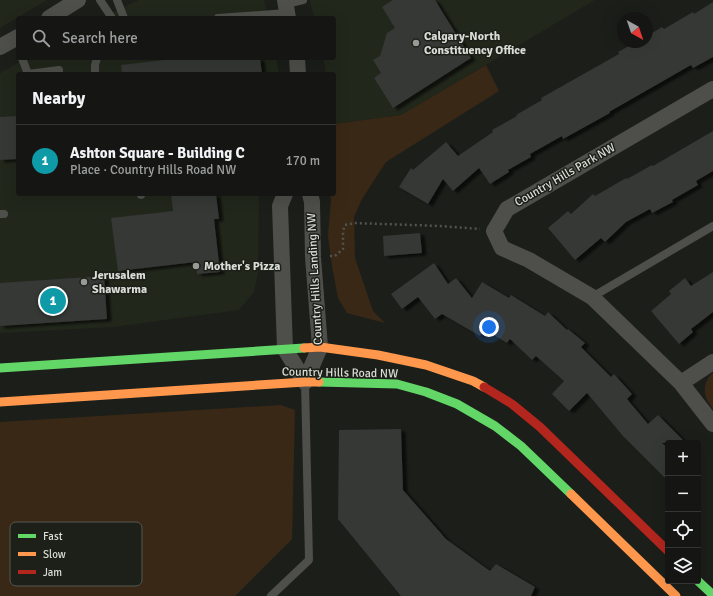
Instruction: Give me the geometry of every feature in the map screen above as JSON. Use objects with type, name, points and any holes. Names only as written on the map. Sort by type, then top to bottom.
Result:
[{"type":"street","points":[[51,16],[72,2]]},
{"type":"street","points":[[0,47],[16,41]]},
{"type":"street","points":[[297,60],[298,72]]},
{"type":"street","name":"Country Hills Park NW","points":[[494,231],[507,208],[713,90]]},
{"type":"street","points":[[284,196],[280,206],[285,350],[305,382]]},
{"type":"street","name":"Country Hills Landing NW","points":[[305,382],[320,347],[313,257],[312,202],[310,196]]},
{"type":"street","points":[[494,231],[502,248],[529,260],[592,297],[681,383],[713,424]]},
{"type":"street","name":"Country Hills Road NW","points":[[0,368],[320,347],[378,355],[426,365],[473,381],[512,404],[665,548]]},
{"type":"street","points":[[681,383],[713,362]]},
{"type":"street","name":"Country Hills Road NW","points":[[0,402],[305,382],[397,384],[426,392],[457,404],[523,443],[676,596]]},
{"type":"street","points":[[701,584],[713,595]]},
{"type":"lane","points":[[100,0],[111,16]]},
{"type":"lane","points":[[117,0],[123,16]]},
{"type":"lane","points":[[233,16],[286,9],[303,0]]},
{"type":"lane","points":[[23,60],[27,72]]},
{"type":"lane","points":[[95,72],[96,60]]},
{"type":"lane","points":[[44,72],[59,70],[59,72]]},
{"type":"lane","points":[[592,297],[713,226]]},
{"type":"lane","points":[[271,596],[309,560],[305,382]]},
{"type":"path","points":[[313,257],[335,256],[339,253],[343,249],[343,231],[346,225],[354,223],[440,226],[494,231]]},
{"type":"shaded area","points":[[0,0],[47,0],[20,16],[16,16],[16,18],[0,28]]},
{"type":"shaded area","points":[[139,0],[264,0],[268,16],[104,16]]},
{"type":"shaded area","points":[[310,0],[595,0],[401,115],[336,124],[336,72],[326,72],[323,60],[336,60],[336,16],[314,16]]},
{"type":"shaded area","points":[[23,60],[276,60],[279,72],[16,72],[16,196],[259,196],[258,272],[254,292],[239,310],[113,327],[0,333],[0,73]]},
{"type":"shaded area","points":[[486,65],[499,91],[386,162],[362,199],[354,217],[355,258],[373,311],[385,323],[347,313],[338,298],[328,236],[330,196],[336,196],[336,124],[401,115]]},
{"type":"shaded area","points":[[713,373],[713,409],[705,394],[705,387],[707,381]]},
{"type":"shaded area","points":[[281,405],[295,410],[292,539],[235,596],[0,596],[0,422]]},
{"type":"building","points":[[393,0],[435,0],[471,58],[393,108],[374,78],[381,73],[373,60],[380,56],[387,33],[395,28],[382,7]]},
{"type":"building","points":[[713,2],[713,57],[693,68],[691,65],[563,139],[562,136],[530,154],[531,157],[508,170],[509,172],[490,184],[479,168],[453,191],[443,179],[428,204],[399,187],[411,168],[413,170],[446,142],[458,156],[493,132],[492,130],[542,100],[541,98],[619,54],[618,52],[625,48],[653,48],[653,32],[662,27],[664,29],[693,12],[694,14]]},
{"type":"building","points":[[164,60],[260,60],[262,72],[122,72],[121,65]]},
{"type":"building","points":[[16,116],[16,159],[0,160],[0,117]]},
{"type":"building","points":[[713,131],[713,171],[696,181],[698,185],[672,200],[673,202],[652,213],[650,209],[626,222],[605,242],[601,238],[575,260],[548,228],[568,211],[571,214],[593,194],[595,196],[626,178],[627,179],[652,165],[653,166]]},
{"type":"building","points":[[171,196],[216,196],[219,219],[214,219],[220,272],[197,274],[196,262],[118,271],[111,218],[173,211]]},
{"type":"building","points":[[420,233],[422,253],[384,256],[383,236]]},
{"type":"building","points":[[434,263],[448,284],[456,278],[472,298],[482,282],[509,298],[511,295],[545,316],[548,312],[567,330],[568,329],[585,343],[581,347],[611,377],[614,374],[632,394],[627,399],[648,424],[658,415],[683,440],[665,440],[665,443],[662,443],[665,446],[665,478],[623,436],[587,393],[569,411],[552,394],[564,381],[536,356],[532,360],[510,339],[507,343],[484,329],[480,336],[442,314],[435,319],[418,297],[402,309],[391,294]]},
{"type":"building","points":[[713,272],[713,312],[691,329],[693,332],[679,344],[651,311],[671,294],[669,291],[685,278],[691,286]]},
{"type":"building","points":[[104,276],[107,319],[0,326],[0,283]]},
{"type":"building","points":[[401,429],[403,490],[446,539],[490,571],[496,564],[535,587],[531,596],[401,596],[338,519],[339,430]]},
{"type":"traffic: fast","points":[[0,368],[304,348]]},
{"type":"traffic: fast","points":[[319,382],[397,384],[426,392],[457,404],[495,426],[521,446],[571,494]]},
{"type":"traffic: fast","points":[[701,584],[713,595]]},
{"type":"traffic: slow","points":[[304,348],[320,347],[378,355],[426,365],[473,381],[484,387]]},
{"type":"traffic: slow","points":[[0,402],[319,382]]},
{"type":"traffic: slow","points":[[571,494],[676,596]]},
{"type":"traffic: jam","points":[[484,387],[512,404],[540,427],[665,548]]},
{"type":"place","name":"Calgary-North Constituency Office","points":[[416,43]]},
{"type":"place","name":"Mother's Pizza","points":[[196,266]]},
{"type":"place","name":"Jerusalem Shawarma","points":[[84,282]]},
{"type":"place","name":"Ashton Square - Building C","points":[[53,301]]}]
